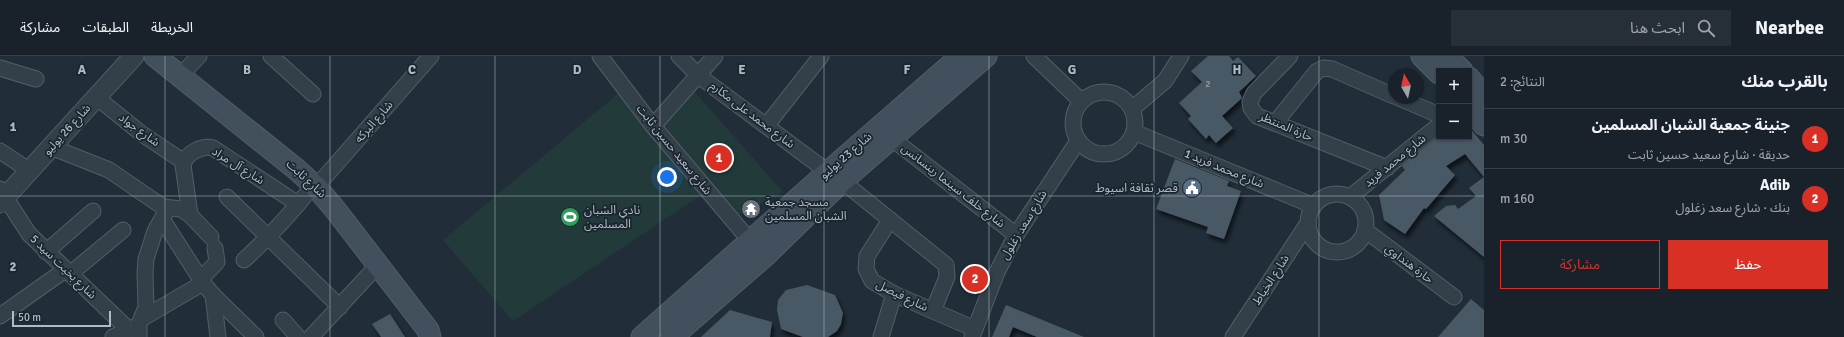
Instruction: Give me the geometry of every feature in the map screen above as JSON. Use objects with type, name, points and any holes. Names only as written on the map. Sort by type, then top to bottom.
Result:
[{"type":"main road","name":"شارع ثابت","points":[[155,56],[315,186],[434,335]]},
{"type":"main road","name":"شارع 23 يوليو","points":[[672,337],[766,256],[835,177],[961,56]]},
{"type":"main road","name":"شارع 23 يوليو","points":[[642,337],[751,242],[835,177],[891,138],[986,56]]},
{"type":"main road","points":[[1422,56],[1436,71]]},
{"type":"main road","points":[[1447,56],[1459,68]]},
{"type":"main road","points":[[1472,81],[1484,95]]},
{"type":"main road","points":[[1472,111],[1484,125]]},
{"type":"street","name":"شارع 26 يوليو","points":[[2,197],[30,171],[134,56]]},
{"type":"street","points":[[180,76],[199,56]]},
{"type":"street","points":[[271,56],[313,94]]},
{"type":"street","name":"شارع البركه","points":[[244,260],[269,237],[431,56]]},
{"type":"street","name":"شارع سعيد حسين ثابت","points":[[600,56],[654,126],[751,242]]},
{"type":"street","name":"شارع محمد على مكارم","points":[[679,56],[699,76],[767,125],[943,262],[947,269],[947,277],[933,311]]},
{"type":"street","points":[[654,126],[715,56]]},
{"type":"street","points":[[767,125],[821,56]]},
{"type":"street","points":[[1034,56],[1081,102]]},
{"type":"street","points":[[1132,109],[1165,81],[1181,56]]},
{"type":"street","name":"حارة المنتظر","points":[[1290,56],[1251,97],[1250,102],[1253,112],[1257,116],[1387,168]]},
{"type":"street","points":[[0,68],[36,78]]},
{"type":"street","points":[[1275,123],[1317,71],[1324,68],[1332,69],[1388,93]]},
{"type":"street","points":[[1104,92],[1121,97],[1132,109],[1135,124],[1134,132],[1130,141],[1123,148],[1114,153],[1104,155],[1094,153],[1085,148],[1074,134],[1073,116],[1081,102],[1092,94],[1104,92]]},
{"type":"street","name":"شارع جواد","points":[[96,97],[142,134],[184,162]]},
{"type":"street","points":[[1413,104],[1436,114]]},
{"type":"street","name":"شارع محمد فريد","points":[[1350,197],[1436,127]]},
{"type":"street","name":"شارع محمد فريد 1","points":[[1134,132],[1314,206]]},
{"type":"street","name":"شارع خلف سينما رينسانس","points":[[891,138],[1016,235]]},
{"type":"street","name":"شارع سعد زغلول","points":[[973,333],[998,272],[1016,235],[1078,141]]},
{"type":"street","points":[[51,147],[109,170],[158,205],[166,214],[202,281],[213,295],[256,337]]},
{"type":"street","name":"شارع آل مراد","points":[[184,162],[200,148],[213,148],[298,204]]},
{"type":"street","points":[[0,151],[30,171]]},
{"type":"street","points":[[184,162],[190,215]]},
{"type":"street","points":[[1335,194],[1350,197],[1362,208],[1365,215],[1365,230],[1357,244],[1342,252],[1334,252],[1326,249],[1316,242],[1310,231],[1308,223],[1314,206],[1327,196],[1335,194]]},
{"type":"street","name":"شارع بخيت سيد 5","points":[[2,197],[26,230],[46,252],[67,272],[137,327]]},
{"type":"street","points":[[227,197],[340,307]]},
{"type":"street","points":[[113,337],[137,327],[202,281],[217,262],[213,242],[190,215],[181,209],[166,214],[155,231],[146,259],[144,273],[146,307],[137,327]]},
{"type":"street","points":[[46,252],[93,211]]},
{"type":"street","name":"شارع فيصل","points":[[890,220],[867,256],[866,269],[872,281],[894,294],[933,311],[973,333]]},
{"type":"street","name":"شارع الخياط","points":[[1233,337],[1308,223]]},
{"type":"street","points":[[0,316],[67,272],[123,230]]},
{"type":"street","name":"حارة هنداوي","points":[[1365,230],[1454,297]]},
{"type":"street","points":[[311,337],[378,265]]},
{"type":"street","points":[[881,337],[894,294]]},
{"type":"street","points":[[213,295],[218,337]]},
{"type":"street","points":[[283,320],[298,337]]},
{"type":"green space","points":[[692,89],[783,192],[735,217],[658,125]]},
{"type":"green space","name":"نادي الشبان المسلمين","points":[[620,92],[704,193],[513,321],[443,240]]},
{"type":"building","points":[[1208,56],[1229,56],[1233,61],[1238,57],[1256,76],[1239,92],[1242,98],[1222,116],[1233,128],[1216,143],[1209,135],[1206,139],[1188,119],[1191,116],[1179,103],[1202,82],[1191,71]]},
{"type":"building","points":[[1472,131],[1484,145],[1484,177],[1465,154],[1446,166],[1455,175],[1426,209],[1424,208],[1405,234],[1384,220],[1379,195],[1405,170],[1402,166],[1436,139],[1436,140],[1472,140]]},
{"type":"building","points":[[1175,159],[1229,181],[1227,186],[1241,191],[1224,239],[1206,233],[1208,227],[1156,209]]},
{"type":"building","points":[[1484,177],[1484,257],[1434,216],[1446,206],[1455,205],[1458,209],[1476,196],[1469,188]]},
{"type":"building","points":[[807,285],[835,295],[843,313],[841,324],[837,331],[828,337],[803,337],[781,329],[777,310],[778,300],[786,290]]},
{"type":"building","points":[[1471,299],[1484,310],[1484,337],[1438,337]]},
{"type":"building","points":[[1006,305],[1084,337],[1037,337],[1013,327],[1009,337],[992,337]]},
{"type":"building","points":[[730,310],[772,322],[770,337],[701,337]]},
{"type":"building","points":[[390,314],[405,337],[381,337],[372,324]]},
{"type":"place","name":"جنينة جمعية الشبان المسلمين","points":[[719,158]]},
{"type":"place","name":"قصر ثقافة اسيوط","points":[[1192,188]]},
{"type":"place","name":"مسجد جمعية الشبان المسلمين","points":[[751,209]]},
{"type":"place","name":"نادي الشبان المسلمين","points":[[570,217]]},
{"type":"place","name":"Adib","points":[[975,279]]}]
